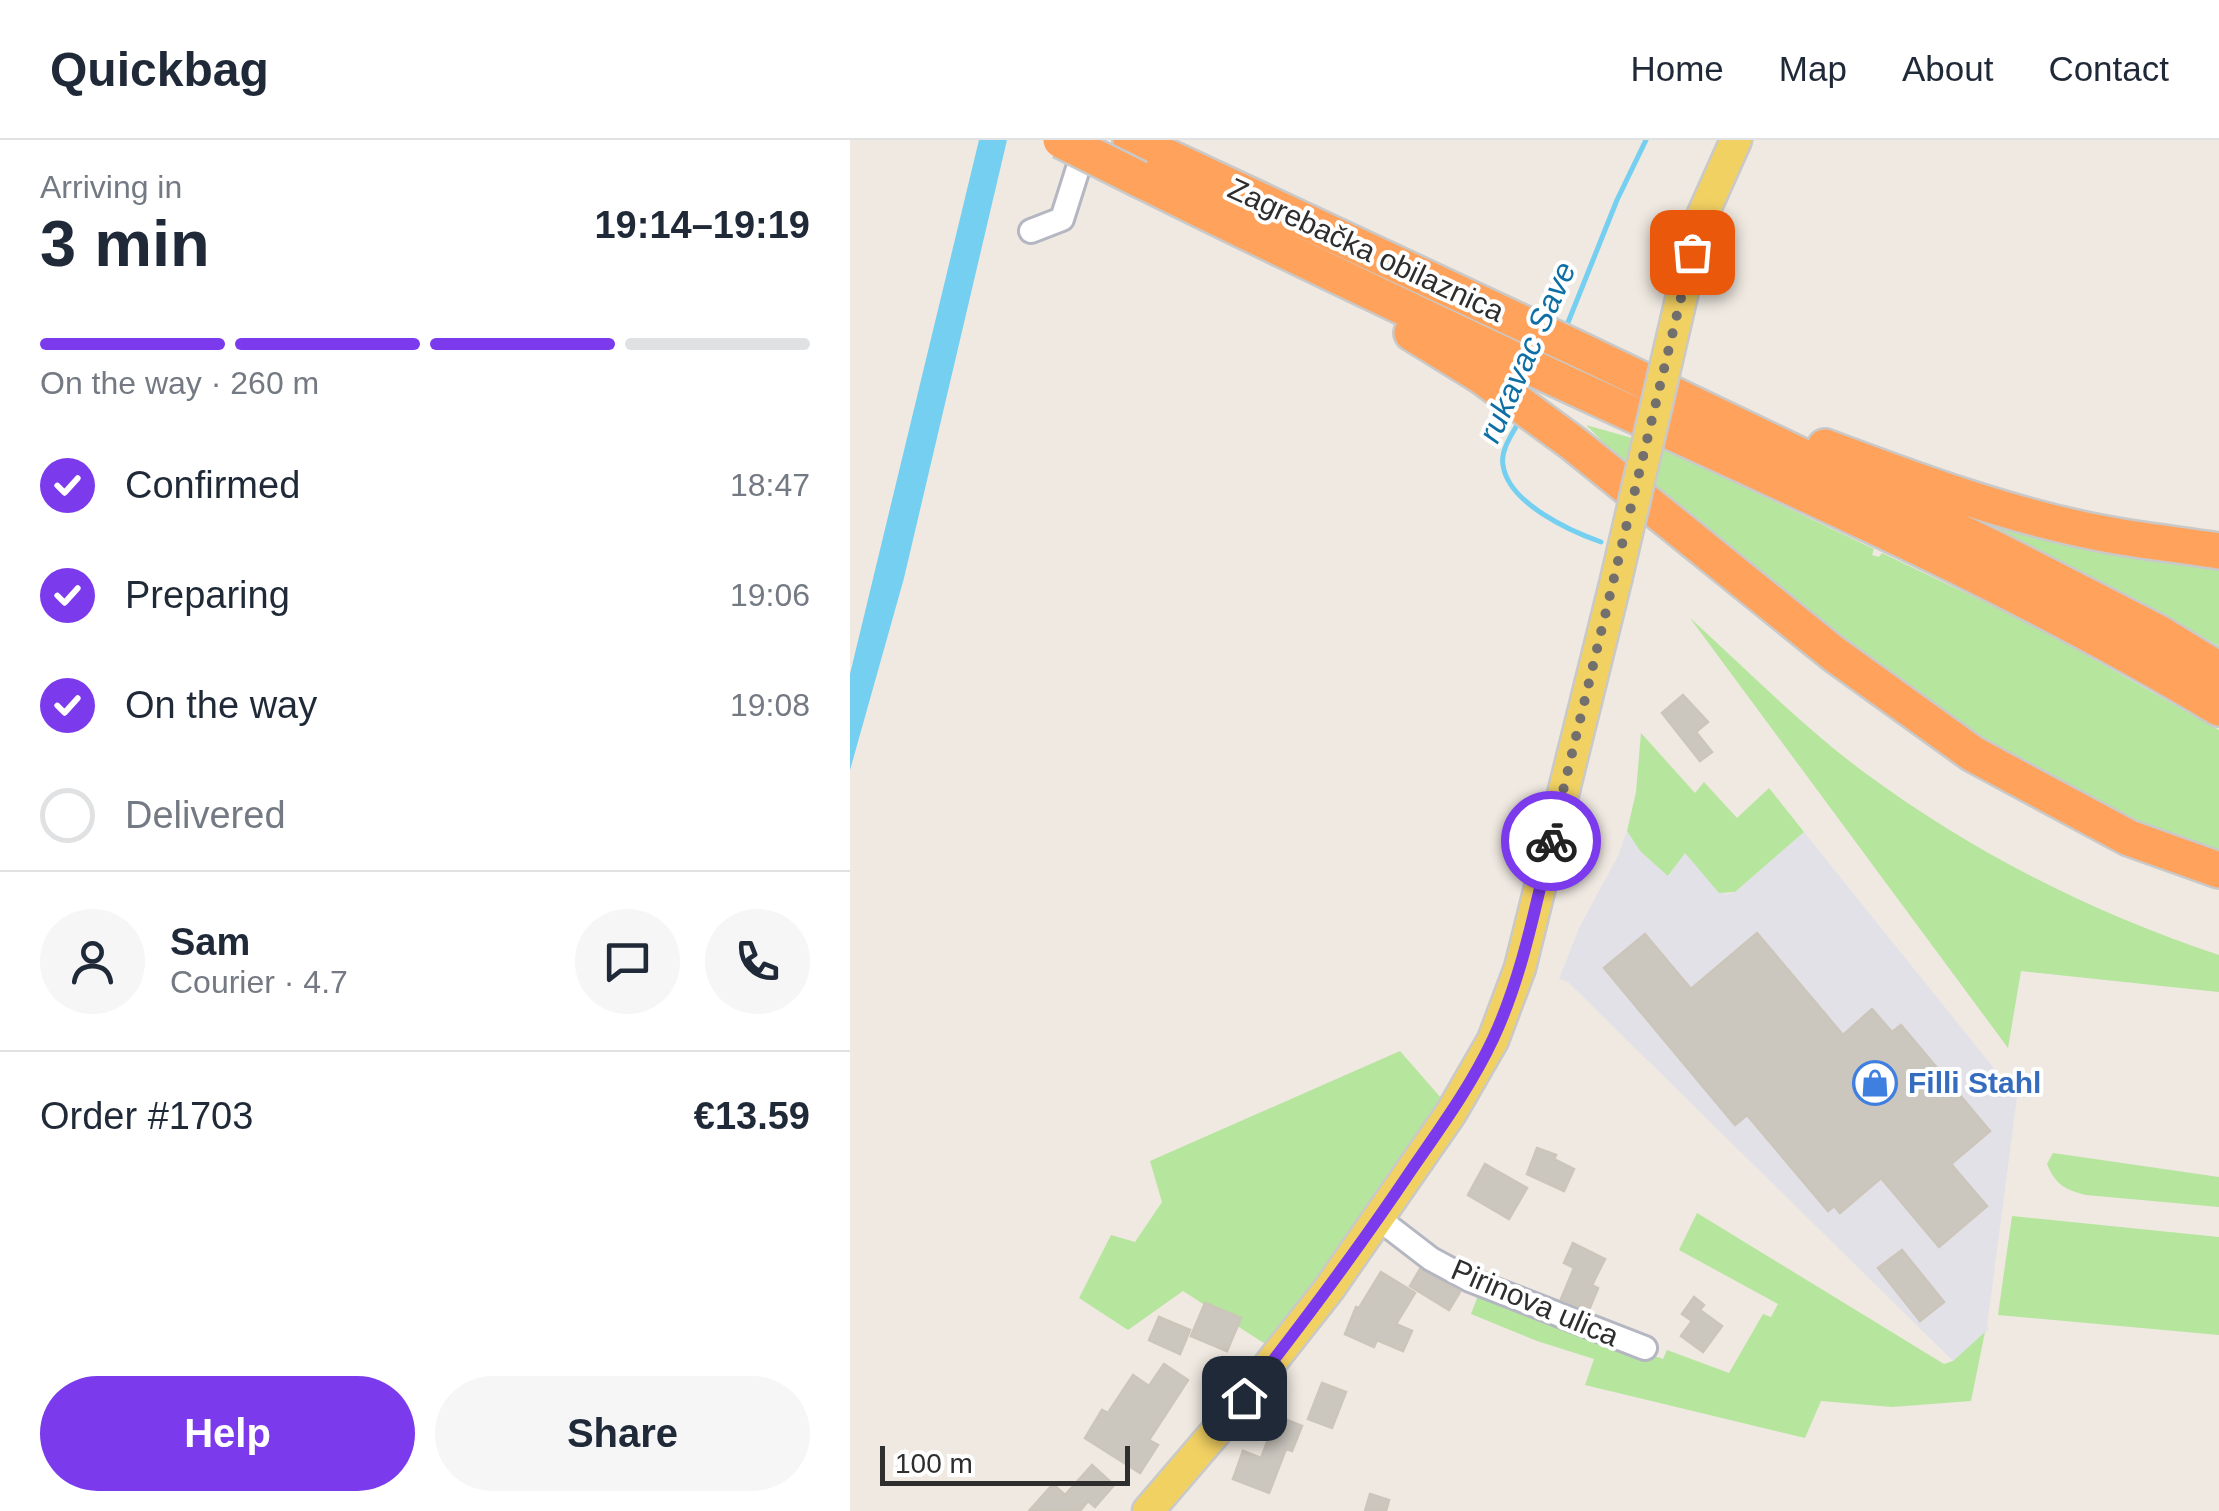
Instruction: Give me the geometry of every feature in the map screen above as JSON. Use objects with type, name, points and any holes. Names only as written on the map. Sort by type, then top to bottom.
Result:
[{"type":"highway","points":[[1062,140],[1140,156]]},
{"type":"highway","name":"Zagrebačka obilaznica","points":[[1140,156],[1224,221],[1246,245],[1372,311],[1486,362]]},
{"type":"highway","name":"Zagrebačka obilaznica","points":[[1140,156],[1601,356]]},
{"type":"highway","points":[[1601,356],[1817,444],[2013,512],[2102,533],[2219,551]]},
{"type":"highway","points":[[1601,356],[1993,548],[2157,632],[2219,670]]},
{"type":"highway","points":[[1486,362],[1595,397],[1858,517],[2148,665],[2219,708]]},
{"type":"highway","points":[[1486,362],[1574,444],[1834,654],[1973,754],[2129,838],[2219,870]]},
{"type":"main road","points":[[1148,1511],[1282,1350],[1379,1219],[1461,1097],[1493,1040],[1530,928],[1703,214],[1736,140]]},
{"type":"street","points":[[1031,231],[1062,219],[1086,140]]},
{"type":"street","name":"Pirinova ulica","points":[[1379,1219],[1431,1259],[1470,1280],[1644,1348]]},
{"type":"shaded area","points":[[1627,831],[1640,851],[1669,876],[1685,852],[1719,892],[1728,894],[1804,832],[2017,1097],[1989,1329],[1953,1361],[1568,982],[1559,979],[1580,926],[1618,856]]},
{"type":"green space","points":[[1586,425],[1632,438],[1626,465]]},
{"type":"green space","points":[[1660,447],[1874,549],[1872,555],[1879,557],[1882,553],[2035,626],[2219,730],[2219,859],[2145,830],[1934,713],[1652,486]]},
{"type":"green space","points":[[1960,512],[2219,567],[2219,646],[2128,596]]},
{"type":"green space","points":[[1690,618],[1838,752],[1945,827],[2078,899],[2219,955],[2219,992],[2021,971],[2008,1048]]},
{"type":"green space","points":[[1641,733],[1695,793],[1704,782],[1737,818],[1769,788],[1804,832],[1735,892],[1719,893],[1685,853],[1668,876],[1640,851],[1627,831],[1636,792]]},
{"type":"green space","points":[[1400,1051],[1448,1106],[1270,1347],[1183,1291],[1128,1330],[1079,1298],[1111,1235],[1135,1242],[1162,1202],[1150,1161]]},
{"type":"green space","points":[[2053,1153],[2219,1177],[2219,1207],[2079,1193],[2054,1177],[2047,1164]]},
{"type":"green space","points":[[1697,1213],[1944,1364],[1953,1361],[1985,1332],[1971,1401],[1892,1407],[1821,1401],[1805,1438],[1585,1385],[1594,1359],[1471,1314],[1481,1288],[1663,1359],[1667,1350],[1729,1373],[1763,1314],[1771,1317],[1778,1304],[1679,1250]]},
{"type":"green space","points":[[2012,1216],[2219,1237],[2219,1335],[1998,1315]]},
{"type":"water","points":[[979,140],[1007,140],[904,578],[850,770],[850,674]]},
{"type":"building","points":[[1683,695],[1708,722],[1696,732],[1712,752],[1700,761],[1662,713]]},
{"type":"building","points":[[1757,933],[1843,1035],[1872,1009],[1892,1032],[1901,1025],[1990,1131],[1951,1164],[1987,1206],[1939,1247],[1881,1178],[1840,1213],[1834,1206],[1828,1211],[1747,1115],[1735,1125],[1604,968],[1645,934],[1691,989]]},
{"type":"building","points":[[1537,1148],[1556,1155],[1554,1159],[1574,1169],[1564,1191],[1527,1174]]},
{"type":"building","points":[[1485,1164],[1527,1188],[1509,1219],[1468,1195]]},
{"type":"building","points":[[1573,1243],[1605,1259],[1592,1285],[1598,1288],[1589,1310],[1561,1299],[1574,1268],[1564,1263]]},
{"type":"building","points":[[1902,1250],[1944,1302],[1920,1321],[1878,1268]]},
{"type":"building","points":[[1420,1269],[1460,1292],[1449,1310],[1410,1286]]},
{"type":"building","points":[[1381,1272],[1415,1293],[1396,1324],[1412,1331],[1403,1351],[1377,1340],[1374,1347],[1345,1334],[1356,1307],[1359,1308]]},
{"type":"building","points":[[1694,1297],[1704,1305],[1700,1310],[1722,1326],[1703,1352],[1681,1336],[1692,1321],[1682,1314]]},
{"type":"building","points":[[1205,1303],[1241,1318],[1227,1351],[1191,1336]]},
{"type":"building","points":[[1159,1317],[1190,1330],[1180,1354],[1149,1340]]},
{"type":"building","points":[[1164,1364],[1188,1380],[1149,1440],[1158,1445],[1140,1473],[1085,1438],[1102,1410],[1108,1413],[1133,1375],[1149,1386]]},
{"type":"building","points":[[1322,1383],[1346,1392],[1332,1428],[1308,1419]]},
{"type":"building","points":[[1277,1416],[1302,1426],[1292,1451],[1286,1449],[1269,1493],[1233,1479],[1243,1451],[1261,1458]]},
{"type":"building","points":[[1092,1465],[1114,1485],[1095,1507],[1088,1501],[1080,1511],[1029,1511],[1053,1484],[1065,1495]]},
{"type":"building","points":[[1370,1494],[1389,1500],[1386,1511],[1365,1511]]},
{"type":"waterway","name":"rukavac Save","points":[[1565,330],[1617,200],[1646,140]]},
{"type":"waterway","name":"rukavac Save","points":[[1520,420],[1503,453],[1507,479],[1542,514],[1601,542]]},
{"type":"way so far","points":[[1551,841],[1692,252]]},
{"type":"place","name":"Filli Stahl","points":[[1875,1083]]},
{"type":"route","points":[[1244,1398],[1346,1266],[1451,1113],[1481,1062],[1505,1012],[1520,968],[1551,841]]}]
